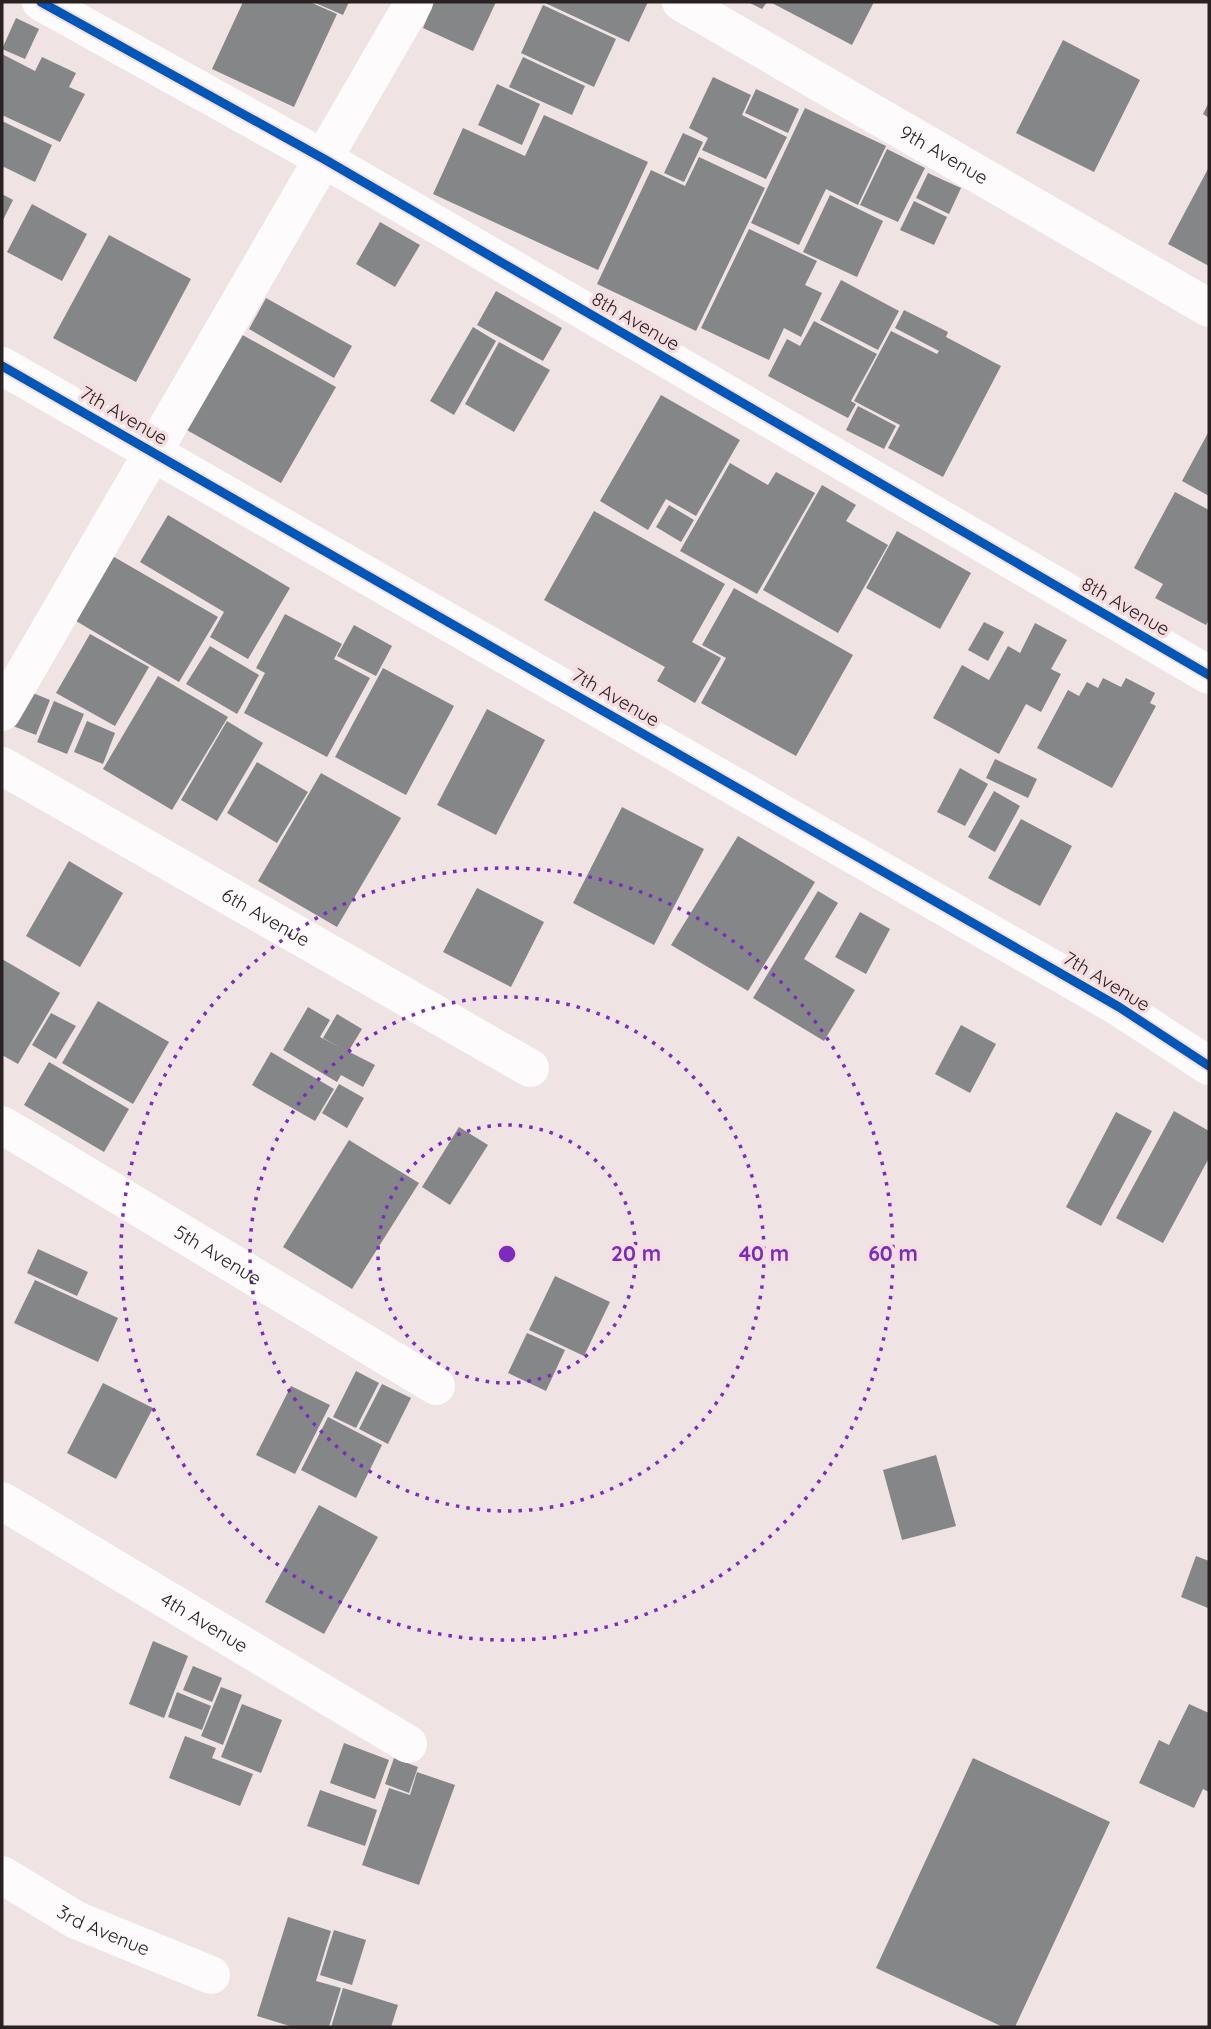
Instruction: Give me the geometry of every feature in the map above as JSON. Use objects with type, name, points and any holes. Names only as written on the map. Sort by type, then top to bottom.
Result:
[{"type":"street","name":"8th Avenue","points":[[41,2],[324,159],[1209,676]]},
{"type":"street","points":[[2,712],[414,2]]},
{"type":"street","name":"9th Avenue","points":[[681,2],[1209,308]]},
{"type":"street","name":"7th Avenue","points":[[2,366],[1119,1007],[1209,1066]]},
{"type":"street","name":"6th Avenue","points":[[2,766],[530,1068]]},
{"type":"street","name":"5th Avenue","points":[[2,1125],[436,1386]]},
{"type":"street","name":"4th Avenue","points":[[2,1501],[408,1744]]},
{"type":"street","name":"3rd Avenue","points":[[2,1875],[76,1920],[211,1975]]},
{"type":"building","points":[[243,2],[310,2],[337,14],[294,107],[212,69]]},
{"type":"building","points":[[313,2],[349,2],[343,15]]},
{"type":"building","points":[[434,2],[496,2],[473,51],[423,28]]},
{"type":"building","points":[[543,2],[648,2],[629,42]]},
{"type":"building","points":[[748,2],[767,2],[762,9]]},
{"type":"building","points":[[770,2],[874,2],[852,45]]},
{"type":"building","points":[[543,5],[616,39],[594,87],[521,53]]},
{"type":"building","points":[[16,18],[39,29],[25,59],[2,49]]},
{"type":"building","points":[[1063,40],[1140,80],[1094,172],[1016,133]]},
{"type":"building","points":[[2,54],[35,71],[42,57],[76,73],[69,87],[85,94],[60,142],[2,115]]},
{"type":"building","points":[[523,57],[585,86],[572,115],[509,87]]},
{"type":"building","points":[[713,77],[751,95],[742,115],[787,137],[766,179],[702,150],[708,138],[689,128]]},
{"type":"building","points":[[497,84],[540,104],[522,145],[478,125]]},
{"type":"building","points":[[756,89],[799,109],[788,133],[745,113]]},
{"type":"building","points":[[1209,102],[1209,118],[1203,114]]},
{"type":"building","points":[[805,108],[886,146],[858,205],[826,189],[799,245],[751,223]]},
{"type":"building","points":[[544,115],[648,162],[598,270],[433,194],[463,128],[525,156]]},
{"type":"building","points":[[2,121],[52,145],[35,182],[2,166]]},
{"type":"building","points":[[683,133],[703,142],[684,182],[664,173]]},
{"type":"building","points":[[887,149],[925,168],[898,222],[860,205]]},
{"type":"building","points":[[699,157],[765,188],[696,331],[597,284],[651,170],[685,186]]},
{"type":"building","points":[[1209,167],[1209,266],[1168,244]]},
{"type":"building","points":[[928,173],[961,188],[949,214],[916,198]]},
{"type":"building","points":[[2,194],[13,200],[2,222]]},
{"type":"building","points":[[830,195],[883,221],[857,277],[803,252]]},
{"type":"building","points":[[914,201],[947,217],[934,245],[900,230]]},
{"type":"building","points":[[32,204],[87,234],[62,281],[7,252]]},
{"type":"building","points":[[380,222],[420,245],[395,287],[356,264]]},
{"type":"building","points":[[749,229],[817,261],[805,285],[822,293],[801,337],[784,328],[769,360],[701,328]]},
{"type":"building","points":[[109,235],[191,279],[136,382],[53,338]]},
{"type":"building","points":[[841,280],[899,311],[878,350],[820,320]]},
{"type":"building","points":[[496,291],[562,328],[543,361],[477,325]]},
{"type":"building","points":[[266,298],[352,346],[334,378],[249,329]]},
{"type":"building","points":[[904,310],[948,332],[946,337],[1001,366],[943,477],[888,448],[900,425],[854,401],[891,331],[937,354],[939,351],[895,328]]},
{"type":"building","points":[[814,321],[877,354],[851,401],[856,404],[848,418],[768,376],[787,339],[800,346]]},
{"type":"building","points":[[473,327],[496,341],[454,415],[430,401]]},
{"type":"building","points":[[239,333],[336,387],[281,483],[185,429]]},
{"type":"building","points":[[499,342],[550,370],[514,432],[465,404]]},
{"type":"building","points":[[661,395],[740,440],[696,516],[666,499],[648,530],[600,501]]},
{"type":"building","points":[[858,406],[896,426],[884,449],[846,430]]},
{"type":"building","points":[[1209,431],[1209,496],[1182,481]]},
{"type":"building","points":[[730,463],[768,485],[776,472],[815,493],[757,594],[680,551]]},
{"type":"building","points":[[822,485],[856,505],[846,521],[888,545],[838,633],[763,590]]},
{"type":"building","points":[[1175,492],[1209,510],[1209,619],[1206,625],[1155,598],[1163,584],[1134,568]]},
{"type":"building","points":[[669,505],[694,520],[681,542],[656,527]]},
{"type":"building","points":[[594,511],[725,584],[692,642],[721,658],[695,703],[657,681],[665,667],[544,600]]},
{"type":"building","points":[[168,515],[290,588],[248,659],[210,637],[224,612],[140,562]]},
{"type":"building","points":[[897,531],[971,573],[940,629],[866,588]]},
{"type":"building","points":[[109,554],[218,617],[179,682],[71,618]]},
{"type":"building","points":[[734,588],[853,655],[796,756],[701,703],[726,658],[702,645]]},
{"type":"building","points":[[285,614],[342,644],[334,659],[370,678],[327,757],[244,713],[265,673],[256,668]]},
{"type":"building","points":[[984,622],[1004,632],[988,661],[968,650]]},
{"type":"building","points":[[1035,623],[1067,640],[1051,669],[1061,674],[1041,712],[1026,704],[999,754],[933,718],[962,665],[989,680],[1008,646],[1020,653]]},
{"type":"building","points":[[354,625],[392,646],[376,676],[337,656]]},
{"type":"building","points":[[90,634],[149,667],[115,726],[56,693]]},
{"type":"building","points":[[210,646],[259,675],[237,714],[186,684]]},
{"type":"building","points":[[383,668],[454,706],[406,795],[335,757]]},
{"type":"building","points":[[158,676],[228,717],[172,810],[103,769]]},
{"type":"building","points":[[1103,678],[1121,687],[1126,678],[1155,693],[1150,703],[1156,706],[1112,788],[1037,748],[1068,690],[1079,696],[1087,682],[1098,688]]},
{"type":"building","points":[[28,691],[50,700],[36,735],[13,726]]},
{"type":"building","points":[[54,701],[84,714],[67,754],[37,742]]},
{"type":"building","points":[[487,709],[545,740],[496,835],[437,805]]},
{"type":"building","points":[[87,721],[115,733],[103,764],[74,752]]},
{"type":"building","points":[[227,721],[263,743],[217,821],[181,800]]},
{"type":"building","points":[[995,759],[1037,779],[1028,798],[986,778]]},
{"type":"building","points":[[257,762],[308,792],[277,843],[227,813]]},
{"type":"building","points":[[960,768],[988,784],[965,826],[937,812]]},
{"type":"building","points":[[321,773],[401,818],[337,927],[258,881]]},
{"type":"building","points":[[994,791],[1020,806],[995,852],[968,837]]},
{"type":"building","points":[[622,807],[704,849],[654,945],[573,903]]},
{"type":"building","points":[[1021,819],[1072,846],[1040,906],[988,878]]},
{"type":"building","points":[[738,836],[815,882],[748,991],[671,945]]},
{"type":"building","points":[[69,861],[123,893],[80,967],[26,936]]},
{"type":"building","points":[[477,888],[544,922],[511,987],[443,952]]},
{"type":"building","points":[[818,891],[838,903],[804,959],[855,990],[824,1041],[753,998]]},
{"type":"building","points":[[860,912],[890,929],[866,974],[835,957]]},
{"type":"building","points":[[2,959],[60,993],[18,1064],[2,1055]]},
{"type":"building","points":[[98,1001],[169,1042],[133,1104],[62,1063]]},
{"type":"building","points":[[308,1007],[330,1020],[320,1037],[375,1065],[363,1087],[341,1075],[337,1082],[283,1050]]},
{"type":"building","points":[[51,1013],[76,1026],[56,1059],[32,1045]]},
{"type":"building","points":[[337,1014],[362,1029],[348,1052],[323,1038]]},
{"type":"building","points":[[961,1025],[996,1044],[970,1093],[935,1074]]},
{"type":"building","points":[[271,1052],[334,1089],[315,1121],[252,1085]]},
{"type":"building","points":[[49,1062],[129,1109],[104,1152],[24,1105]]},
{"type":"building","points":[[339,1084],[364,1098],[347,1128],[322,1113]]},
{"type":"building","points":[[1174,1111],[1209,1131],[1209,1158],[1163,1243],[1116,1218]]},
{"type":"building","points":[[1116,1112],[1152,1131],[1101,1226],[1066,1207]]},
{"type":"building","points":[[459,1127],[488,1145],[450,1205],[422,1187]]},
{"type":"building","points":[[349,1140],[419,1183],[352,1289],[283,1247]]},
{"type":"building","points":[[38,1249],[88,1272],[77,1296],[27,1273]]},
{"type":"building","points":[[555,1276],[610,1302],[584,1356],[529,1330]]},
{"type":"building","points":[[35,1280],[118,1318],[98,1362],[14,1323]]},
{"type":"building","points":[[527,1333],[565,1350],[546,1391],[508,1373]]},
{"type":"building","points":[[356,1371],[379,1383],[356,1428],[333,1417]]},
{"type":"building","points":[[103,1383],[153,1408],[116,1479],[67,1453]]},
{"type":"building","points":[[382,1384],[411,1398],[388,1444],[359,1429]]},
{"type":"building","points":[[291,1386],[330,1405],[295,1474],[256,1455]]},
{"type":"building","points":[[328,1417],[382,1445],[356,1498],[301,1470]]},
{"type":"building","points":[[936,1455],[956,1526],[902,1540],[883,1470]]},
{"type":"building","points":[[319,1505],[378,1537],[324,1634],[265,1602]]},
{"type":"building","points":[[1196,1556],[1209,1561],[1208,1608],[1181,1597]]},
{"type":"building","points":[[153,1641],[188,1656],[164,1718],[129,1704]]},
{"type":"building","points":[[193,1666],[222,1678],[212,1702],[183,1690]]},
{"type":"building","points":[[221,1687],[242,1695],[223,1745],[201,1736]]},
{"type":"building","points":[[177,1692],[211,1706],[202,1730],[168,1717]]},
{"type":"building","points":[[242,1704],[282,1720],[261,1773],[221,1757]]},
{"type":"building","points":[[1189,1704],[1209,1713],[1209,1792],[1203,1789],[1194,1808],[1139,1783],[1159,1740],[1169,1745]]},
{"type":"building","points":[[185,1736],[216,1748],[212,1758],[253,1774],[240,1806],[169,1778]]},
{"type":"building","points":[[344,1743],[389,1760],[375,1799],[330,1783]]},
{"type":"building","points":[[394,1758],[418,1767],[409,1793],[385,1784]]},
{"type":"building","points":[[973,1758],[1110,1822],[1015,2027],[1003,2027],[876,1968]]},
{"type":"building","points":[[417,1772],[455,1785],[419,1885],[362,1865],[389,1788],[410,1795]]},
{"type":"building","points":[[320,1790],[377,1810],[365,1846],[307,1826]]},
{"type":"building","points":[[288,1917],[331,1931],[316,1981],[341,1988],[329,2027],[293,2027],[257,2016]]},
{"type":"building","points":[[334,1930],[366,1940],[352,1985],[320,1975]]},
{"type":"building","points":[[343,1988],[398,2005],[391,2027],[331,2027]]},
{"type":"cycle path","points":[[41,2],[324,159],[1209,675]]},
{"type":"cycle path","points":[[2,366],[1119,1007],[1209,1066]]}]
